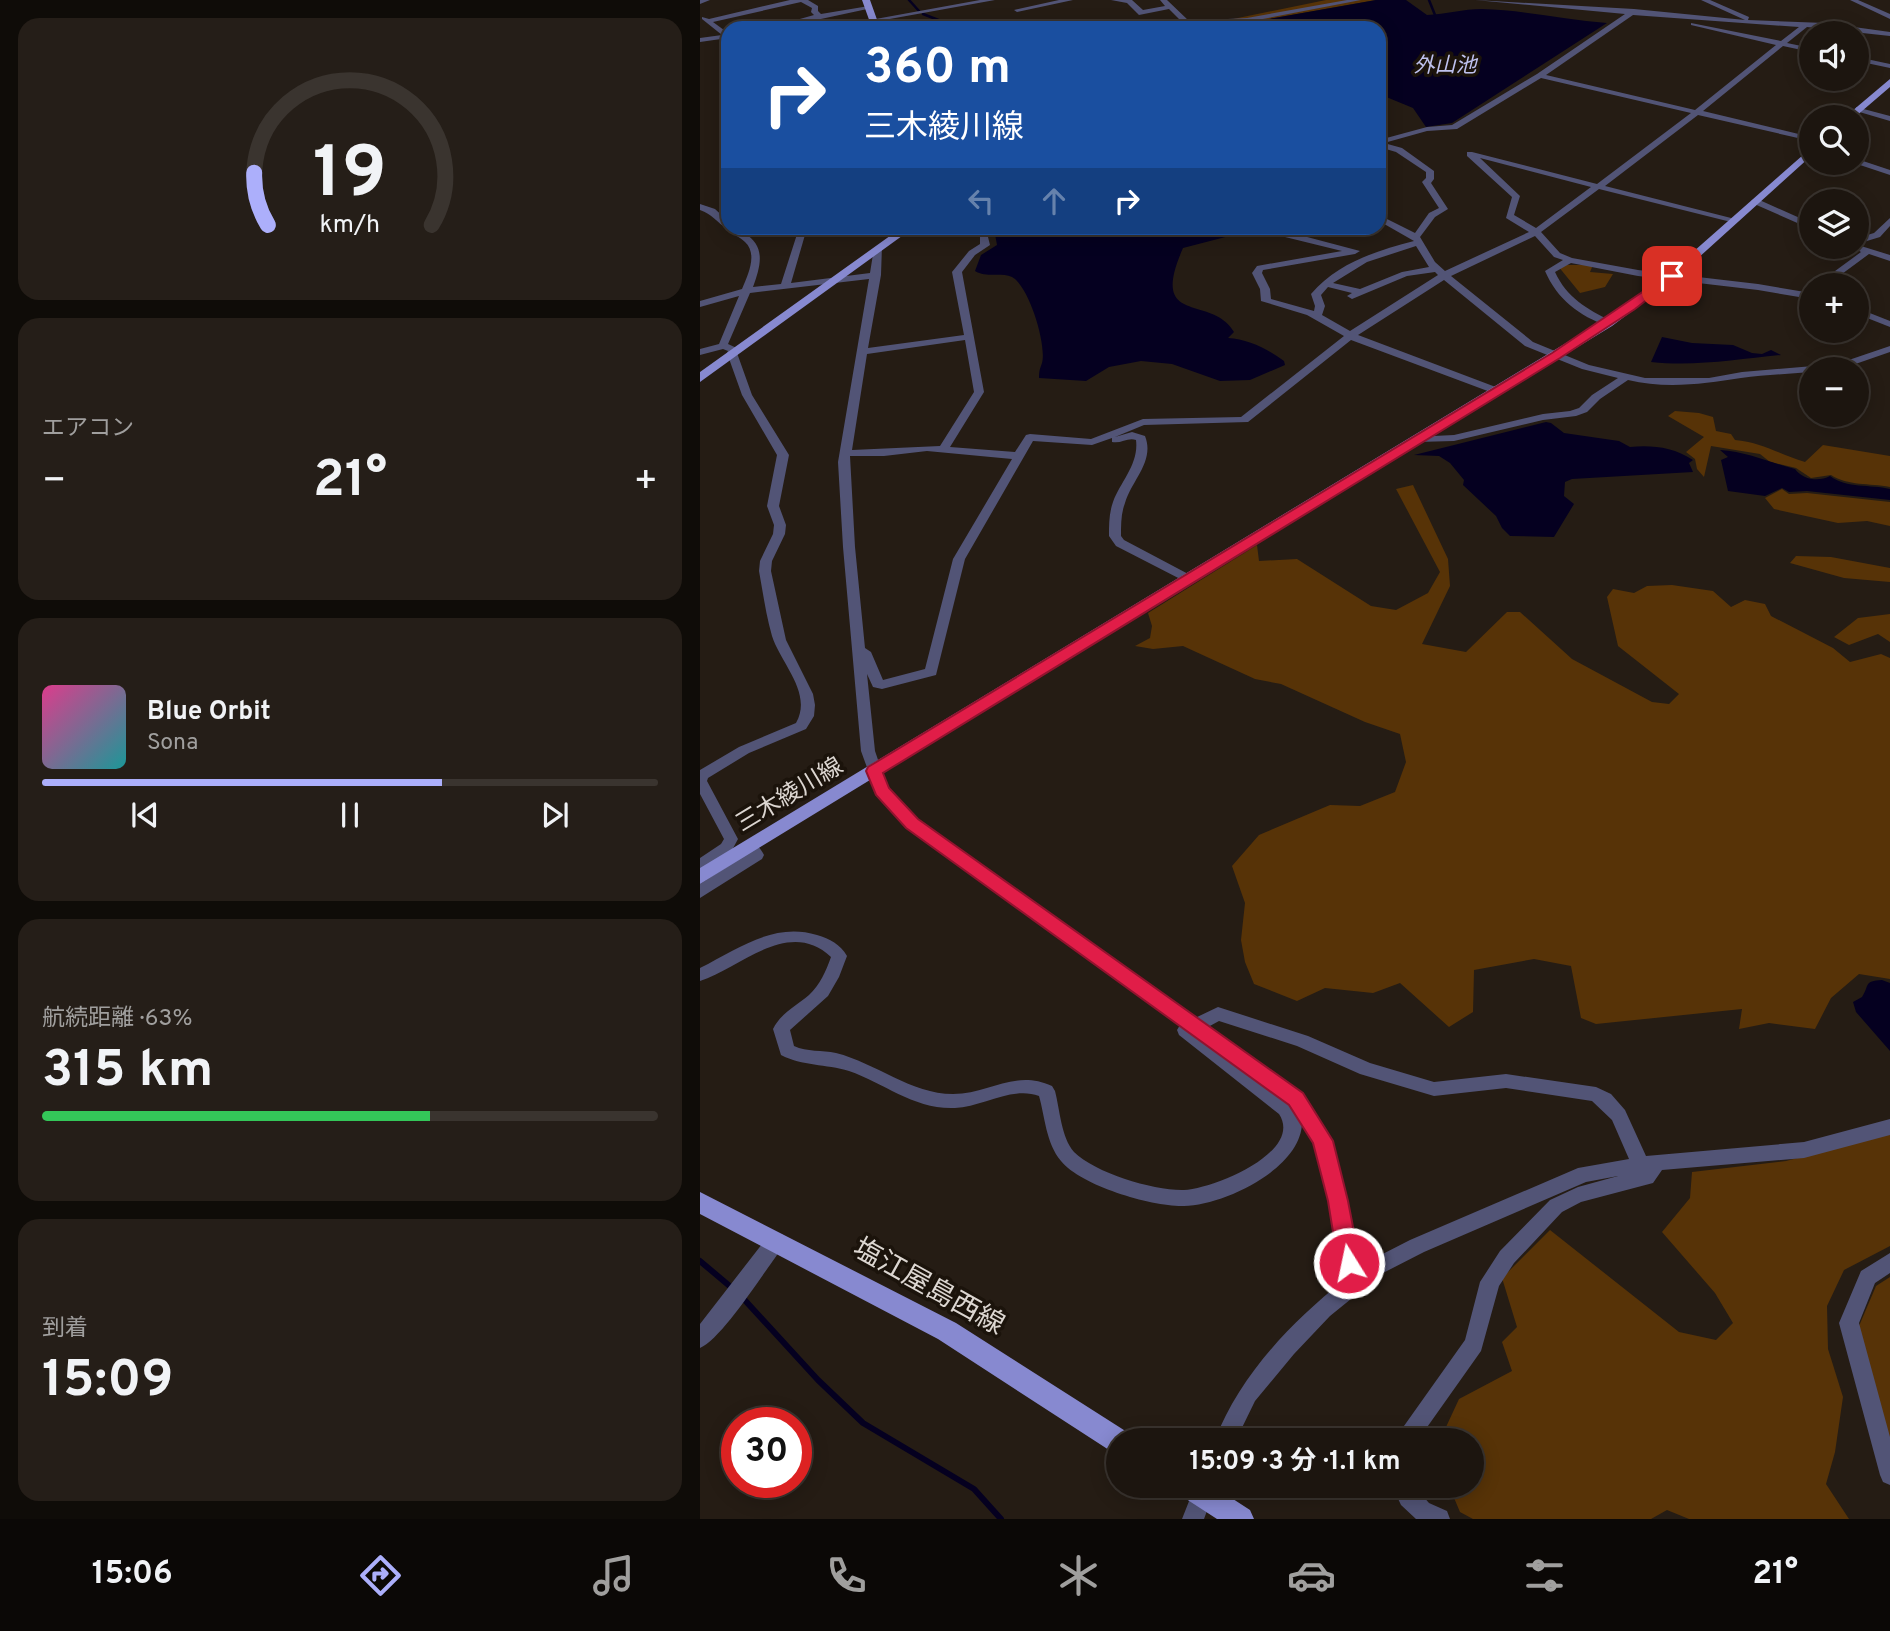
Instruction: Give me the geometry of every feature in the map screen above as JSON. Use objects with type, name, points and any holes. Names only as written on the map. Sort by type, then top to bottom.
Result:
[{"type":"main road","points":[[867,3],[873,21]]},
{"type":"main road","points":[[1864,105],[1890,82]]},
{"type":"main road","name":"三木綾川線","points":[[700,877],[1608,323],[1672,276],[1799,162]]},
{"type":"main road","points":[[700,379],[730,349],[832,281],[894,235]]},
{"type":"main road","name":"塩江屋島西線","points":[[700,1202],[947,1331],[1106,1433]]},
{"type":"main road","points":[[1212,1498],[1241,1519]]},
{"type":"street","points":[[700,2],[707,0]]},
{"type":"street","points":[[708,21],[801,0],[816,7],[814,12],[820,16]]},
{"type":"street","points":[[800,21],[876,0]]},
{"type":"street","points":[[889,21],[992,0]]},
{"type":"street","points":[[1017,10],[1070,0]]},
{"type":"street","points":[[1116,0],[1129,1],[1140,11],[1137,13],[1171,7]]},
{"type":"street","points":[[1164,0],[1182,21]]},
{"type":"street","points":[[1237,21],[1358,0]]},
{"type":"street","points":[[1478,0],[1799,25]]},
{"type":"street","points":[[1526,0],[1536,4]]},
{"type":"street","points":[[1704,0],[1740,13],[1749,22]]},
{"type":"street","points":[[1853,0],[1890,17]]},
{"type":"street","points":[[932,1],[957,7]]},
{"type":"street","points":[[1622,3],[1644,13],[1799,47]]},
{"type":"street","points":[[1386,141],[1427,129],[1454,127],[1540,76],[1634,12]]},
{"type":"street","points":[[700,16],[721,31]]},
{"type":"street","points":[[1092,442],[1143,422],[1244,420],[1350,336],[1439,273],[1536,232],[1698,111],[1799,30]]},
{"type":"street","points":[[1869,31],[1890,34]]},
{"type":"street","points":[[700,40],[721,37]]},
{"type":"street","points":[[1869,62],[1890,66]]},
{"type":"street","points":[[1540,76],[1799,136]]},
{"type":"street","points":[[1869,112],[1890,119]]},
{"type":"street","points":[[1317,316],[1320,306],[1316,294],[1340,271],[1418,239],[1432,215],[1444,209],[1426,182],[1430,179],[1430,171],[1399,150],[1386,145]]},
{"type":"street","points":[[1732,221],[1470,153],[1516,196],[1509,216],[1536,232],[1557,255],[1638,273],[1799,293]]},
{"type":"street","points":[[1869,165],[1890,173]]},
{"type":"street","points":[[1755,201],[1799,221]]},
{"type":"street","points":[[700,207],[712,211],[721,219]]},
{"type":"street","points":[[1386,222],[1418,239],[1439,273],[1508,329],[1529,344],[1586,368],[1645,381],[1709,381],[1742,375],[1838,368],[1890,349]]},
{"type":"street","points":[[1869,237],[1877,235],[1890,222]]},
{"type":"street","points":[[700,865],[726,848],[732,839],[700,781],[702,775],[744,750],[802,726],[806,721],[808,702],[802,684],[780,642],[765,571],[766,561],[779,534],[780,526],[773,506],[783,455],[747,395],[730,349],[727,327],[749,290],[756,250],[742,235]]},
{"type":"street","points":[[786,286],[801,235]]},
{"type":"street","points":[[943,449],[979,392],[957,272],[972,253],[985,245],[982,235]]},
{"type":"street","points":[[1288,235],[1372,256]]},
{"type":"street","points":[[879,248],[845,453],[849,547],[868,751],[882,791],[912,824],[1296,1099],[1309,1116],[1322,1141],[1332,1177],[1353,1284]]},
{"type":"street","points":[[1354,251],[1281,263],[1258,270],[1266,301],[1291,305],[1317,316],[1350,336],[1497,391]]},
{"type":"street","points":[[1869,251],[1890,258]]},
{"type":"street","points":[[1838,273],[1857,259]]},
{"type":"street","points":[[1570,260],[1550,271],[1562,296],[1572,305],[1608,323]]},
{"type":"street","points":[[1326,284],[1357,294],[1405,274],[1439,273]]},
{"type":"street","points":[[700,304],[749,290],[876,275]]},
{"type":"street","points":[[1869,316],[1890,324]]},
{"type":"street","points":[[863,352],[968,337]]},
{"type":"street","points":[[700,352],[730,349]]},
{"type":"street","points":[[1418,439],[1454,438],[1543,416],[1572,414],[1583,410],[1596,397],[1626,377]]},
{"type":"street","points":[[860,653],[865,652],[878,684],[931,672],[959,559],[1030,437],[1092,442],[1110,442],[1132,435],[1141,438],[1143,446],[1139,462],[1119,499],[1115,536],[1120,543],[1188,579]]},
{"type":"street","points":[[845,453],[943,449],[1018,456]]},
{"type":"street","points":[[700,891],[757,855],[750,847]]},
{"type":"street","points":[[700,975],[768,940],[784,936],[808,937],[835,949],[839,956],[837,964],[818,996],[788,1018],[781,1028],[787,1050],[795,1056],[836,1060],[852,1065],[912,1095],[934,1100],[976,1099],[1018,1087],[1039,1087],[1046,1091],[1061,1146],[1067,1157],[1078,1166],[1119,1183],[1165,1196],[1184,1198],[1205,1195],[1227,1185],[1278,1157],[1292,1137],[1293,1121],[1285,1109],[1185,1030],[1218,1014],[1302,1041],[1366,1069],[1434,1089],[1506,1082],[1596,1094],[1608,1100],[1618,1111],[1648,1163],[1647,1177],[1578,1195],[1556,1206],[1507,1257],[1490,1282],[1474,1344],[1414,1428]]},
{"type":"street","points":[[1231,1428],[1248,1394],[1323,1309],[1376,1267],[1418,1246],[1558,1183],[1611,1167],[1804,1150],[1890,1127]]},
{"type":"street","points":[[700,1338],[723,1314],[743,1281],[776,1241]]},
{"type":"street","points":[[1890,1262],[1868,1277],[1849,1323],[1890,1475]]},
{"type":"street","points":[[1193,1519],[1196,1498]]},
{"type":"street","points":[[1409,1498],[1427,1514],[1439,1519]]},
{"type":"shaded area","points":[[1326,0],[1376,0],[1258,21],[1228,21]]},
{"type":"shaded area","points":[[1593,265],[1590,272],[1613,274],[1605,287],[1580,293],[1558,266]]},
{"type":"shaded area","points":[[1675,411],[1713,417],[1716,431],[1731,434],[1735,440],[1762,446],[1805,462],[1823,445],[1890,456],[1890,487],[1852,483],[1831,475],[1811,478],[1796,468],[1770,462],[1760,454],[1711,446],[1704,477],[1697,469],[1695,459],[1686,452],[1704,437],[1668,416]]},
{"type":"shaded area","points":[[1413,485],[1448,559],[1450,586],[1422,644],[1466,652],[1507,612],[1520,612],[1572,659],[1652,702],[1669,704],[1679,694],[1618,646],[1607,597],[1613,589],[1634,593],[1647,586],[1672,585],[1713,591],[1731,607],[1745,600],[1765,604],[1771,616],[1833,648],[1850,662],[1881,654],[1890,658],[1890,979],[1859,974],[1831,998],[1815,1029],[1769,1023],[1739,1029],[1742,1009],[1596,1024],[1581,1018],[1571,966],[1534,959],[1474,970],[1473,1012],[1449,1027],[1400,983],[1373,993],[1325,988],[1297,1001],[1254,984],[1245,962],[1241,940],[1245,903],[1232,866],[1259,835],[1330,805],[1360,806],[1395,792],[1406,762],[1400,734],[1365,722],[1281,684],[1255,679],[1183,646],[1153,649],[1135,646],[1150,638],[1152,626],[1148,613],[1257,545],[1259,561],[1297,559],[1371,606],[1396,610],[1428,593],[1440,572],[1396,489]]},
{"type":"shaded area","points":[[1782,489],[1789,494],[1807,493],[1890,502],[1890,526],[1867,521],[1838,523],[1774,509],[1765,498]]},
{"type":"shaded area","points":[[1796,556],[1831,557],[1890,568],[1890,582],[1844,578],[1790,563]]},
{"type":"shaded area","points":[[1890,614],[1890,642],[1878,634],[1849,645],[1834,637],[1858,618]]},
{"type":"shaded area","points":[[1890,1133],[1890,1246],[1844,1270],[1827,1306],[1828,1349],[1843,1397],[1835,1452],[1826,1484],[1849,1519],[1689,1519],[1667,1510],[1651,1519],[1473,1519],[1460,1512],[1454,1498],[1484,1498],[1484,1428],[1446,1428],[1459,1399],[1512,1371],[1502,1342],[1517,1327],[1502,1278],[1550,1230],[1679,1332],[1716,1340],[1733,1323],[1715,1293],[1662,1232],[1690,1198],[1692,1172],[1786,1161]]},
{"type":"shaded area","points":[[1890,1277],[1890,1441],[1859,1326],[1876,1286]]},
{"type":"water","name":"外山池","points":[[1376,0],[1406,0],[1427,15],[1482,9],[1607,23],[1452,123],[1426,127],[1413,108],[1386,97],[1386,21],[1258,21]]},
{"type":"water","points":[[995,235],[1233,235],[1183,248],[1174,273],[1173,289],[1178,299],[1187,305],[1224,320],[1234,332],[1228,338],[1258,345],[1284,361],[1285,365],[1250,380],[1220,381],[1172,364],[1141,361],[1109,367],[1086,381],[1039,378],[1042,343],[1025,292],[1012,277],[975,271],[981,255],[997,245]]},
{"type":"water","points":[[1662,337],[1692,343],[1733,345],[1752,353],[1762,354],[1771,350],[1781,355],[1700,363],[1651,362]]},
{"type":"water","points":[[1546,422],[1564,433],[1619,441],[1630,447],[1654,447],[1678,452],[1693,460],[1689,463],[1693,472],[1572,479],[1565,482],[1564,496],[1574,504],[1554,537],[1510,536],[1496,516],[1463,485],[1464,480],[1450,463],[1439,456],[1414,455]]},
{"type":"water","points":[[1720,450],[1749,455],[1795,469],[1802,476],[1811,479],[1830,476],[1851,485],[1890,489],[1890,500],[1807,491],[1789,492],[1782,488],[1765,496],[1728,491],[1721,460],[1728,457]]},
{"type":"water","points":[[1882,980],[1890,983],[1890,1051],[1856,1012],[1853,1002],[1862,997],[1869,983]]},
{"type":"waterway","points":[[909,0],[919,11]]},
{"type":"waterway","points":[[1429,0],[1435,15]]},
{"type":"waterway","points":[[923,14],[941,21]]},
{"type":"waterway","points":[[700,1261],[732,1288]]},
{"type":"waterway","points":[[741,1296],[818,1380],[863,1423],[974,1489],[1001,1519]]},
{"type":"route","points":[[1349,1263],[1338,1201],[1322,1141],[1309,1116],[1296,1099],[912,824],[882,791],[874,771],[1556,356],[1608,323],[1672,276]]}]
